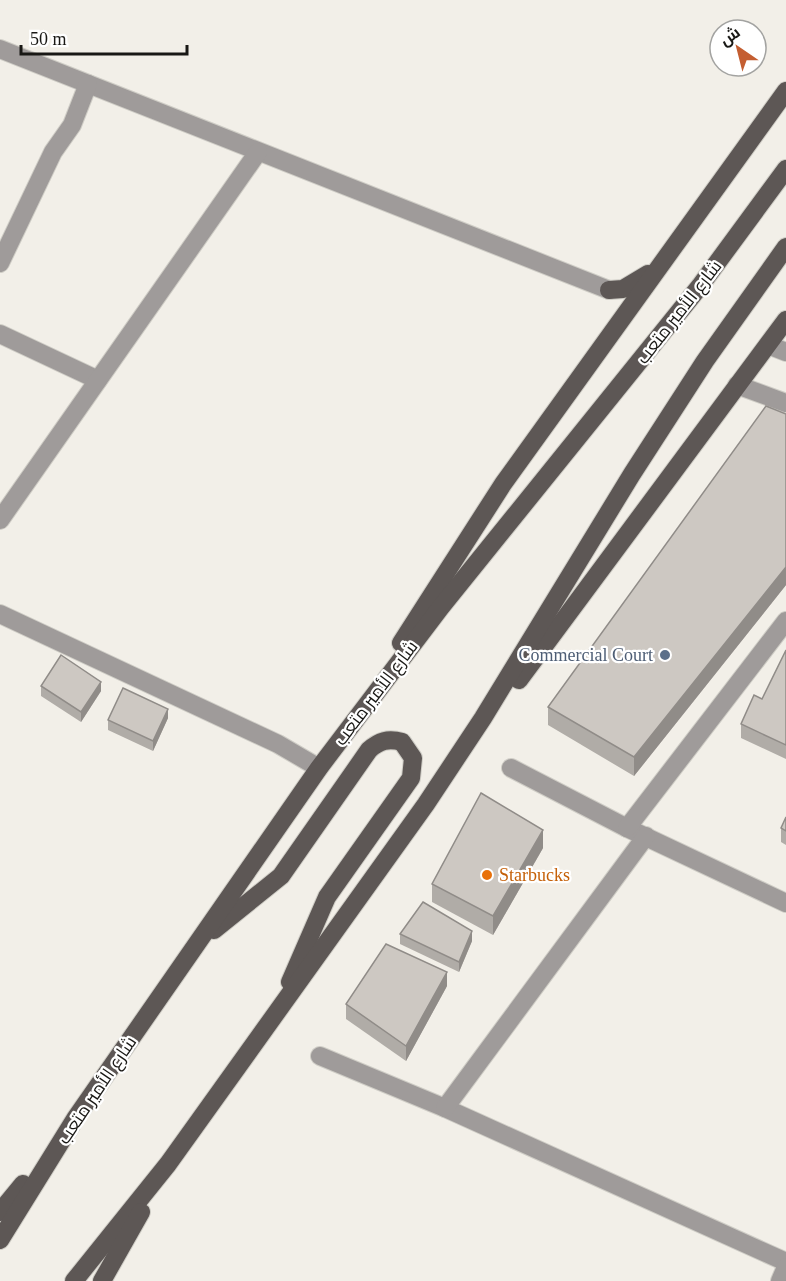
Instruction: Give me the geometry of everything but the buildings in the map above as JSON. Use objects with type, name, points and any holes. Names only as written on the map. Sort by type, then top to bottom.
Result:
[{"type":"main road","points":[[324,762],[503,484],[786,91]]},
{"type":"main road","name":"شارع الأمير متعب","points":[[0,1240],[75,1119],[324,762],[441,608],[686,304],[786,170]]},
{"type":"main road","points":[[426,804],[483,718],[693,380],[786,247]]},
{"type":"main road","points":[[609,290],[623,290],[636,283],[665,259]]},
{"type":"main road","points":[[74,1281],[168,1164],[426,804],[786,320]]},
{"type":"main road","points":[[197,945],[281,876],[376,743],[387,740],[402,742],[413,758],[411,778],[327,897],[276,1014]]},
{"type":"main road","points":[[0,1212],[75,1119]]},
{"type":"main road","points":[[102,1281],[168,1164]]},
{"type":"street","points":[[0,49],[609,290]]},
{"type":"street","points":[[0,263],[52,152],[72,125],[88,84]]},
{"type":"street","points":[[0,520],[258,152]]},
{"type":"street","points":[[0,334],[98,380]]},
{"type":"street","points":[[768,345],[786,352]]},
{"type":"street","points":[[737,386],[786,403]]},
{"type":"street","points":[[0,614],[278,744],[324,762]]},
{"type":"street","points":[[627,828],[786,622]]},
{"type":"street","points":[[511,768],[627,828],[786,903]]},
{"type":"street","points":[[445,1108],[646,836]]},
{"type":"street","points":[[320,1056],[445,1108],[786,1264],[780,1281]]},
{"type":"place","name":"Commercial Court","points":[[665,655]]},
{"type":"place","name":"Starbucks","points":[[487,875]]}]
